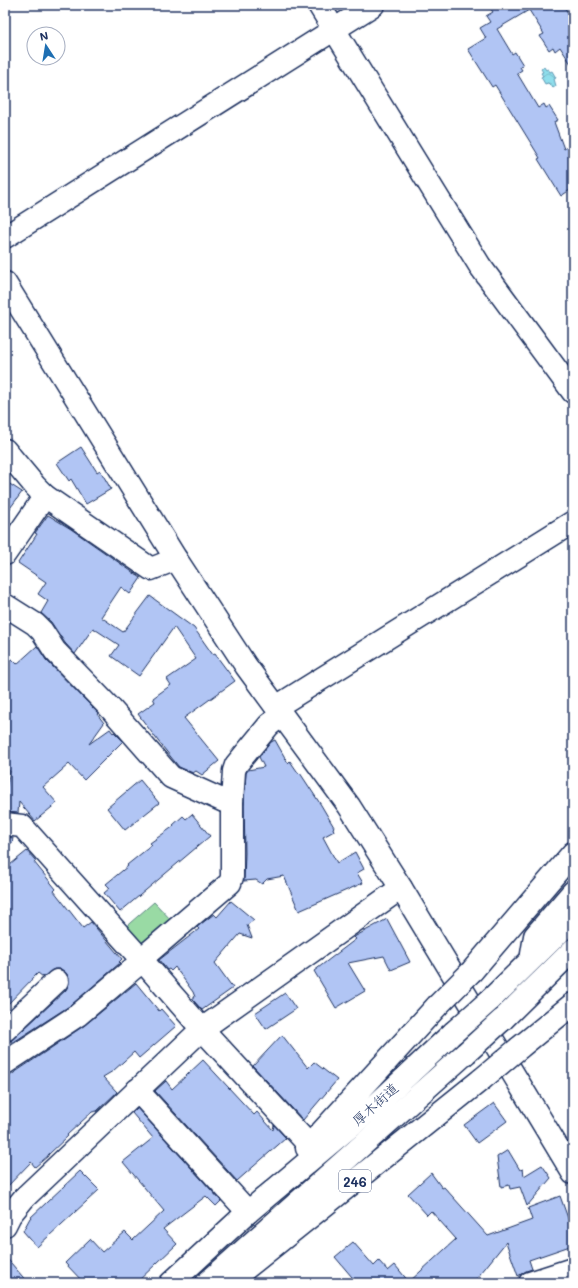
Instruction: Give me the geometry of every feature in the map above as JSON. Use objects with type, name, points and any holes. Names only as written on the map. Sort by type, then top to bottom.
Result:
[{"type":"main road","points":[[319,5],[480,266],[573,392]]},
{"type":"main road","points":[[5,238],[373,5]]},
{"type":"main road","points":[[5,283],[176,559],[246,666],[349,806],[401,888],[573,1173]]},
{"type":"main road","points":[[5,450],[45,496],[151,569],[176,559]]},
{"type":"main road","points":[[5,554],[45,496]]},
{"type":"main road","points":[[5,1063],[78,1015],[230,883],[232,877],[232,802],[234,771],[236,765],[279,711],[573,522]]},
{"type":"main road","points":[[5,605],[35,624],[42,631],[55,651],[111,709],[171,777],[232,802]]},
{"type":"main road","points":[[5,824],[22,826],[202,1029],[309,1145]]},
{"type":"main road","points":[[137,1090],[248,1212],[437,1006],[472,971],[573,853]]},
{"type":"main road","points":[[5,1225],[10,1215],[24,1198],[202,1029],[401,888]]},
{"type":"main road","points":[[530,961],[535,936],[573,892]]},
{"type":"main road","name":"厚木街道","points":[[171,1283],[248,1212],[377,1104],[490,1000],[573,919]]},
{"type":"main road","name":"厚木街道","points":[[207,1283],[466,1053],[573,950]]},
{"type":"main road","points":[[5,1030],[58,981]]},
{"type":"main road","name":"246","points":[[227,1283],[482,1079],[573,1004]]},
{"type":"main road","points":[[530,1283],[573,1269]]},
{"type":"green space","points":[[154,902],[173,922],[139,947],[122,930]]},
{"type":"water","points":[[544,67],[550,72],[552,71],[556,78],[554,79],[556,86],[553,88],[548,83],[545,84],[541,77],[543,76],[541,73],[543,72],[541,69]]},
{"type":"building","points":[[488,5],[563,5],[573,21],[573,67],[560,47],[555,51],[553,47],[549,50],[540,36],[544,34],[529,10],[497,29],[512,54],[515,52],[523,65],[520,67],[522,70],[517,73],[538,108],[544,104],[546,108],[549,106],[558,120],[554,122],[564,149],[573,144],[573,188],[561,196],[538,159],[540,158],[495,85],[492,87],[468,49],[486,38],[480,28],[490,22],[486,16],[493,12]]},
{"type":"building","points":[[81,447],[97,472],[100,470],[111,489],[86,504],[71,479],[69,481],[57,463]]},
{"type":"building","points":[[5,481],[22,492],[5,515]]},
{"type":"building","points":[[48,515],[71,529],[141,578],[130,594],[121,587],[101,617],[123,632],[150,596],[194,628],[213,655],[215,654],[235,681],[184,718],[219,761],[202,775],[196,771],[193,773],[179,767],[138,714],[155,702],[153,698],[171,685],[167,679],[196,659],[174,627],[139,676],[111,656],[119,645],[93,628],[75,654],[65,643],[51,622],[41,613],[48,601],[38,594],[46,582],[18,563],[37,534],[35,533]]},
{"type":"building","points":[[37,646],[46,660],[98,713],[97,714],[104,723],[89,744],[110,729],[123,741],[84,780],[69,764],[43,787],[57,803],[35,821],[19,802],[18,813],[5,812],[5,794],[10,771],[5,770],[5,652],[17,664]]},
{"type":"building","points":[[275,740],[288,763],[290,761],[299,774],[300,773],[334,827],[334,831],[323,837],[337,863],[355,852],[364,869],[357,873],[363,883],[299,911],[284,876],[267,879],[262,884],[256,880],[244,881],[244,802],[246,773],[248,770],[264,767],[259,757],[271,742]]},
{"type":"building","points":[[140,780],[159,803],[125,830],[107,808]]},
{"type":"building","points":[[192,814],[210,836],[120,912],[104,893],[110,888],[106,884],[152,845],[150,843],[174,826],[173,825],[183,816],[186,819]]},
{"type":"building","points":[[5,837],[13,838],[12,843],[5,843]]},
{"type":"building","points":[[27,851],[56,889],[54,891],[83,928],[91,922],[122,959],[119,962],[120,963],[71,1005],[12,1043],[11,1041],[66,990],[69,984],[69,978],[61,969],[54,969],[43,977],[38,973],[5,1007],[5,869]]},
{"type":"building","points":[[231,901],[254,920],[247,925],[252,938],[240,934],[215,963],[233,988],[202,1010],[192,999],[195,997],[193,992],[175,967],[171,971],[169,969],[167,970],[159,960],[199,929],[197,927],[214,914],[217,917]]},
{"type":"building","points":[[387,919],[410,962],[391,970],[384,956],[348,963],[365,991],[336,1008],[314,971],[356,939],[354,937]]},
{"type":"building","points":[[136,983],[159,1011],[161,1009],[176,1026],[139,1058],[134,1052],[113,1071],[103,1077],[117,1092],[97,1111],[92,1112],[35,1167],[31,1162],[5,1189],[5,1079],[85,1025]]},
{"type":"building","points":[[285,993],[296,1009],[266,1029],[255,1013]]},
{"type":"building","points":[[282,1035],[308,1068],[314,1062],[337,1080],[303,1120],[253,1066]]},
{"type":"building","points":[[203,1060],[254,1115],[257,1112],[273,1130],[274,1125],[286,1138],[237,1181],[155,1091],[166,1081],[172,1089]]},
{"type":"building","points":[[494,1103],[507,1121],[477,1143],[464,1125]]},
{"type":"building","points":[[137,1108],[221,1201],[216,1206],[206,1196],[163,1229],[177,1244],[136,1283],[84,1283],[65,1263],[90,1239],[102,1252],[125,1232],[133,1240],[164,1211],[123,1162],[153,1138],[132,1113]]},
{"type":"building","points":[[508,1150],[520,1170],[523,1169],[524,1176],[542,1165],[551,1178],[527,1206],[520,1187],[510,1189],[509,1185],[501,1187],[497,1157]]},
{"type":"building","points":[[80,1171],[99,1190],[37,1247],[23,1231],[30,1218]]},
{"type":"building","points":[[431,1173],[442,1188],[444,1187],[488,1236],[532,1220],[528,1208],[560,1196],[569,1221],[573,1220],[573,1245],[529,1260],[532,1269],[518,1276],[506,1242],[473,1283],[357,1283],[335,1257],[353,1242],[374,1266],[379,1261],[388,1271],[395,1265],[409,1282],[456,1239],[431,1211],[427,1215],[408,1194]]},
{"type":"building","points":[[5,1256],[28,1283],[5,1283]]}]
